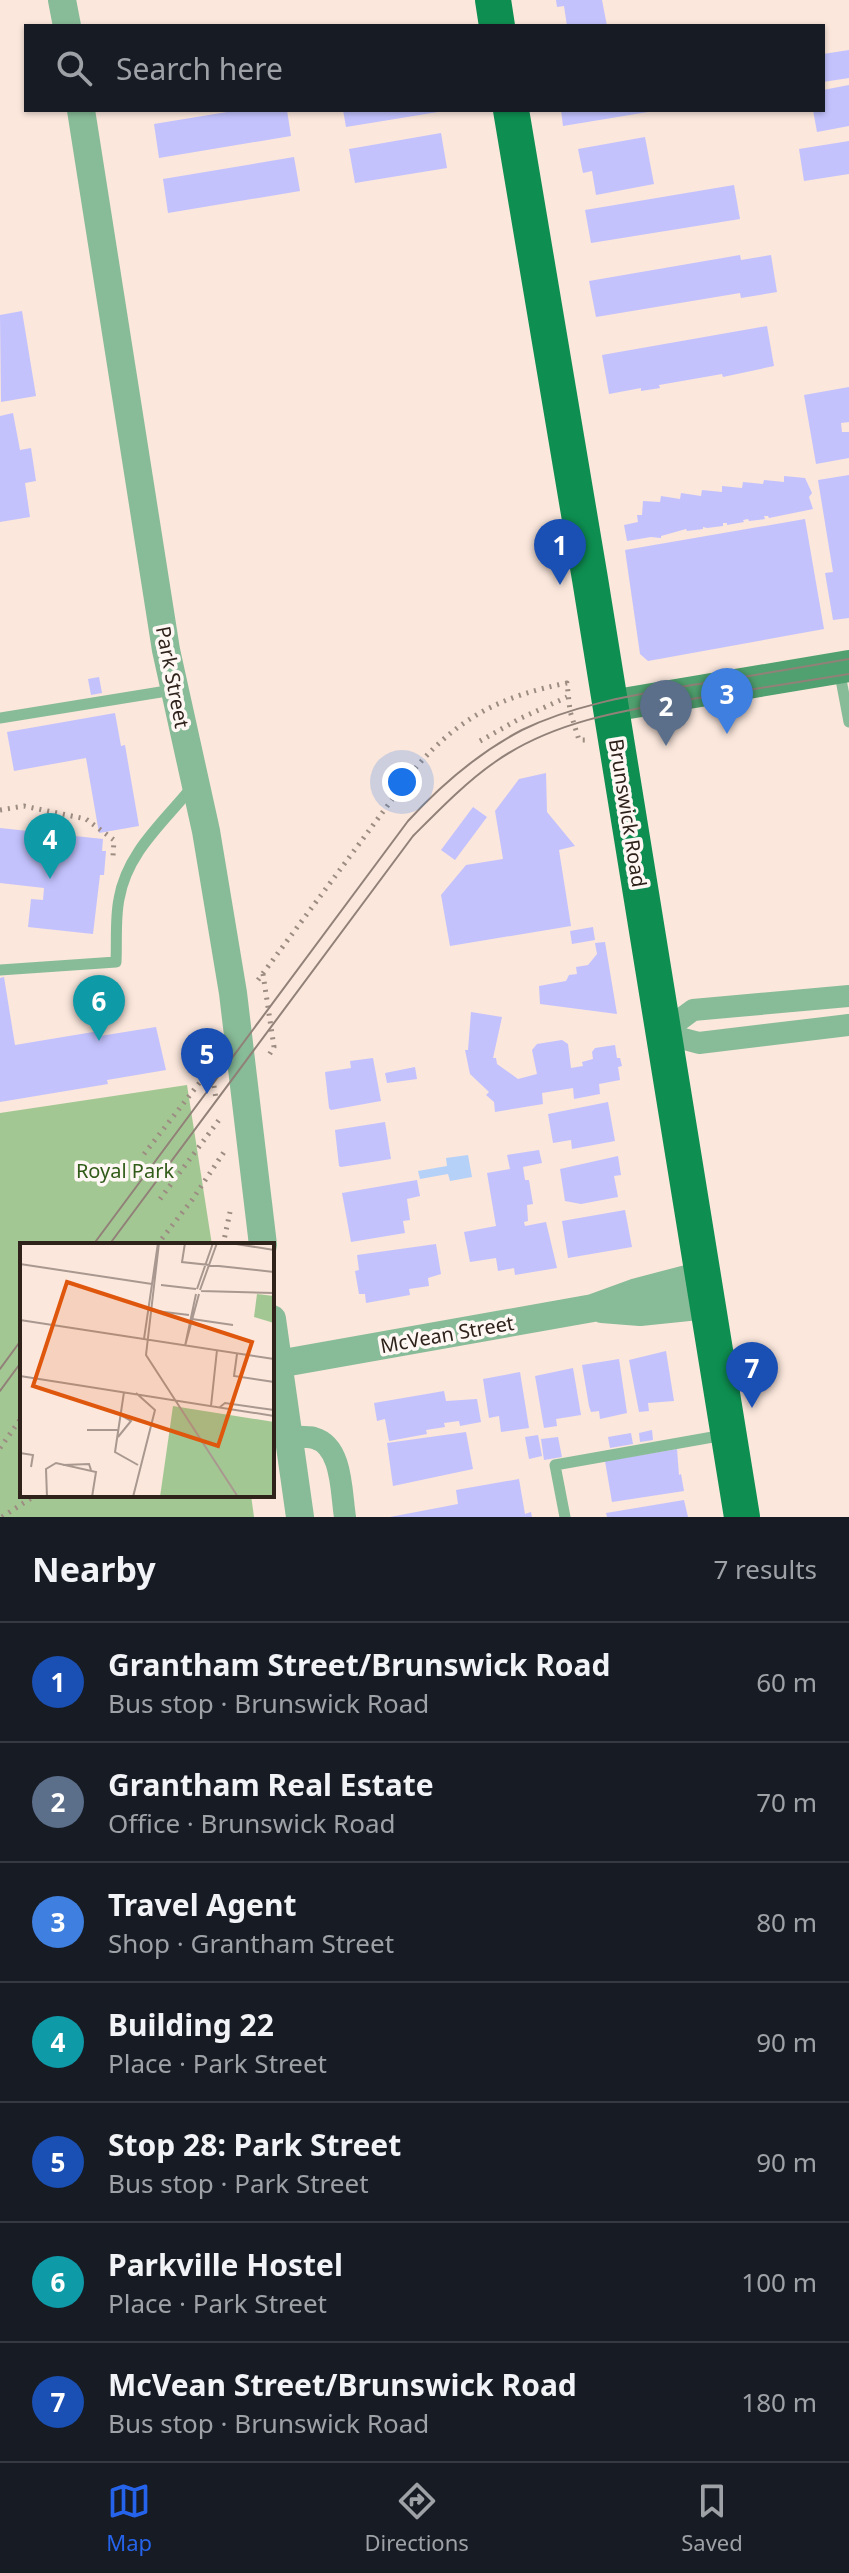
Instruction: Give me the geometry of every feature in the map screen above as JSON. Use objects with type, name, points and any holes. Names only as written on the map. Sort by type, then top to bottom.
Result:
[{"type":"main road","points":[[493,0],[497,24]]},
{"type":"main road","name":"Brunswick Road","points":[[511,112],[742,1517]]},
{"type":"main road","points":[[611,706],[844,667]]},
{"type":"street","points":[[62,0],[67,24]]},
{"type":"street","name":"Park Street","points":[[81,112],[174,690],[196,783],[233,993],[263,1243]]},
{"type":"street","points":[[662,1033],[693,1010],[849,996]]},
{"type":"street","points":[[662,1033],[699,1043],[849,1025]]},
{"type":"street","name":"McVean Street","points":[[290,1362],[593,1308],[640,1312],[705,1290]]},
{"type":"street","points":[[274,1324],[290,1362],[288,1437],[300,1517]]},
{"type":"street","points":[[288,1437],[314,1438],[328,1446],[337,1462],[345,1517]]},
{"type":"lane","points":[[844,667],[849,722]]},
{"type":"lane","points":[[0,718],[174,690]]},
{"type":"lane","points":[[0,970],[116,962],[119,899],[126,877],[148,835],[196,783]]},
{"type":"lane","points":[[565,1517],[555,1465],[728,1435]]},
{"type":"path","points":[[263,974],[396,793],[435,745],[471,716],[492,704],[535,689],[567,683],[567,697],[579,740]]},
{"type":"path","points":[[480,741],[567,697]]},
{"type":"path","points":[[0,810],[24,806],[86,819],[114,840],[113,870]]},
{"type":"path","points":[[144,1154],[211,1068]]},
{"type":"path","points":[[160,1199],[219,1120]]},
{"type":"path","points":[[158,1243],[224,1155],[222,1143]]},
{"type":"path","points":[[0,1448],[20,1420]]},
{"type":"path","points":[[2,1517],[33,1497]]},
{"type":"green space","name":"Royal Park","points":[[187,1085],[212,1243],[20,1243],[20,1497],[251,1497],[254,1517],[0,1517],[0,1113]]},
{"type":"water","points":[[468,1155],[472,1177],[450,1181],[448,1174],[420,1179],[418,1171],[447,1166],[446,1158]]},
{"type":"building","points":[[556,0],[602,0],[607,24],[567,24],[564,6],[557,7]]},
{"type":"building","points":[[849,50],[849,78],[825,82],[825,54]]},
{"type":"building","points":[[849,85],[849,126],[817,132],[813,112],[825,112],[825,90]]},
{"type":"building","points":[[227,112],[287,112],[291,136],[159,158],[154,124]]},
{"type":"building","points":[[343,112],[438,112],[346,127]]},
{"type":"building","points":[[561,112],[648,112],[563,126]]},
{"type":"building","points":[[441,133],[447,168],[355,183],[349,149]]},
{"type":"building","points":[[645,137],[654,184],[596,195],[592,171],[583,173],[578,149]]},
{"type":"building","points":[[849,141],[849,174],[804,181],[799,149]]},
{"type":"building","points":[[294,157],[300,191],[168,213],[163,179]]},
{"type":"building","points":[[734,185],[740,219],[591,243],[585,210]]},
{"type":"building","points":[[740,255],[741,260],[771,255],[777,292],[741,298],[740,293],[596,317],[589,281]]},
{"type":"building","points":[[22,311],[36,396],[1,402],[0,315]]},
{"type":"building","points":[[767,326],[774,366],[723,377],[722,374],[659,385],[660,388],[609,394],[602,355]]},
{"type":"building","points":[[849,387],[849,422],[841,423],[842,432],[849,432],[849,458],[816,464],[804,395]]},
{"type":"building","points":[[13,413],[20,450],[31,448],[36,481],[25,483],[30,517],[0,522],[0,416]]},
{"type":"building","points":[[849,475],[849,618],[833,620],[825,573],[833,572],[818,480]]},
{"type":"building","points":[[784,476],[805,478],[812,493],[809,497],[813,509],[727,525],[723,523],[723,526],[686,529],[661,538],[627,541],[624,525],[638,522],[637,515],[642,515],[643,501],[660,502],[661,496],[680,499],[681,493],[701,496],[702,490],[722,492],[722,486],[742,488],[743,482],[784,482]]},
{"type":"building","points":[[805,519],[824,629],[648,661],[640,654],[625,550]]},
{"type":"building","points":[[99,677],[102,693],[91,695],[88,679]]},
{"type":"building","points":[[115,713],[121,746],[125,745],[139,826],[99,833],[86,758],[14,771],[7,732]]},
{"type":"building","points":[[546,773],[547,812],[575,846],[559,850],[571,926],[450,946],[441,895],[466,865],[503,859],[495,811],[519,779]]},
{"type":"building","points":[[473,807],[487,817],[455,860],[441,850]]},
{"type":"building","points":[[0,828],[103,839],[102,851],[106,851],[104,875],[100,875],[93,934],[28,927],[31,899],[43,900],[44,888],[0,883]]},
{"type":"building","points":[[593,927],[595,940],[572,944],[570,931]]},
{"type":"building","points":[[605,942],[617,1014],[540,1004],[539,986],[566,981],[569,975],[577,974],[576,967],[588,965],[597,954],[595,943]]},
{"type":"building","points":[[4,977],[15,1045],[99,1031],[100,1036],[156,1027],[166,1070],[107,1080],[108,1084],[0,1102],[0,978]]},
{"type":"building","points":[[471,1012],[502,1017],[493,1058],[518,1079],[537,1074],[532,1050],[537,1044],[562,1040],[568,1044],[571,1068],[583,1066],[582,1062],[593,1059],[595,1048],[615,1045],[622,1066],[618,1067],[620,1080],[599,1084],[600,1094],[574,1099],[573,1088],[542,1093],[543,1104],[495,1112],[494,1102],[486,1095],[489,1092],[470,1074],[465,1050],[468,1050]]},
{"type":"building","points":[[373,1058],[381,1101],[331,1110],[325,1072],[351,1068],[350,1061]]},
{"type":"building","points":[[415,1067],[417,1079],[387,1083],[385,1073]]},
{"type":"building","points":[[608,1102],[615,1141],[572,1149],[571,1140],[553,1143],[548,1114]]},
{"type":"building","points":[[385,1122],[391,1159],[339,1166],[335,1130]]},
{"type":"building","points":[[539,1150],[542,1163],[523,1167],[525,1180],[529,1180],[533,1204],[527,1205],[528,1221],[524,1222],[525,1226],[546,1222],[557,1268],[515,1275],[514,1268],[498,1271],[496,1258],[470,1262],[464,1232],[496,1226],[487,1173],[510,1169],[507,1155]]},
{"type":"building","points":[[618,1156],[621,1175],[614,1176],[618,1197],[581,1204],[565,1201],[560,1169]]},
{"type":"building","points":[[417,1180],[420,1196],[407,1199],[410,1220],[403,1221],[405,1233],[351,1242],[342,1193]]},
{"type":"building","points":[[625,1210],[632,1247],[568,1258],[562,1221]]},
{"type":"building","points":[[436,1244],[441,1274],[428,1278],[429,1286],[409,1289],[410,1295],[366,1303],[365,1294],[359,1294],[355,1271],[359,1270],[357,1255]]},
{"type":"building","points":[[666,1351],[674,1401],[648,1403],[649,1411],[639,1412],[629,1360]]},
{"type":"building","points":[[619,1359],[627,1413],[600,1419],[599,1411],[591,1412],[589,1406],[582,1365]]},
{"type":"building","points":[[573,1368],[581,1415],[556,1419],[557,1426],[544,1428],[535,1376]]},
{"type":"building","points":[[520,1372],[529,1428],[501,1432],[499,1416],[489,1418],[483,1379]]},
{"type":"building","points":[[444,1391],[446,1401],[477,1399],[481,1422],[460,1426],[459,1421],[444,1423],[445,1427],[426,1430],[427,1434],[389,1441],[385,1419],[377,1421],[374,1403]]},
{"type":"building","points":[[652,1430],[653,1440],[640,1442],[639,1433]]},
{"type":"building","points":[[466,1432],[473,1469],[393,1486],[387,1443]]},
{"type":"building","points":[[631,1433],[633,1444],[610,1448],[608,1437]]},
{"type":"building","points":[[538,1435],[542,1456],[529,1459],[525,1437]]},
{"type":"building","points":[[558,1437],[562,1457],[544,1460],[541,1439]]},
{"type":"building","points":[[677,1449],[684,1491],[612,1502],[605,1461]]},
{"type":"building","points":[[519,1479],[525,1514],[531,1512],[532,1517],[390,1517],[458,1504],[456,1490]]},
{"type":"building","points":[[684,1500],[688,1517],[607,1517],[606,1513]]},
{"type":"tram line","points":[[94,1243],[408,821],[475,759],[522,730],[584,707],[849,659]]},
{"type":"tram line","points":[[110,1243],[413,836],[484,770],[543,735],[595,718],[650,706],[849,674]]},
{"type":"tram line","points":[[0,1369],[20,1342]]},
{"type":"tram line","points":[[0,1391],[20,1364]]},
{"type":"place","name":"Grantham Street/Brunswick Road","points":[[560,585]]},
{"type":"place","name":"Travel Agent","points":[[727,734]]},
{"type":"place","name":"Grantham Real Estate","points":[[666,746]]},
{"type":"place","name":"Building 22","points":[[50,879]]},
{"type":"place","name":"Parkville Hostel","points":[[99,1041]]},
{"type":"place","name":"Stop 28: Park Street","points":[[207,1094]]},
{"type":"place","name":"McVean Street/Brunswick Road","points":[[752,1408]]}]
